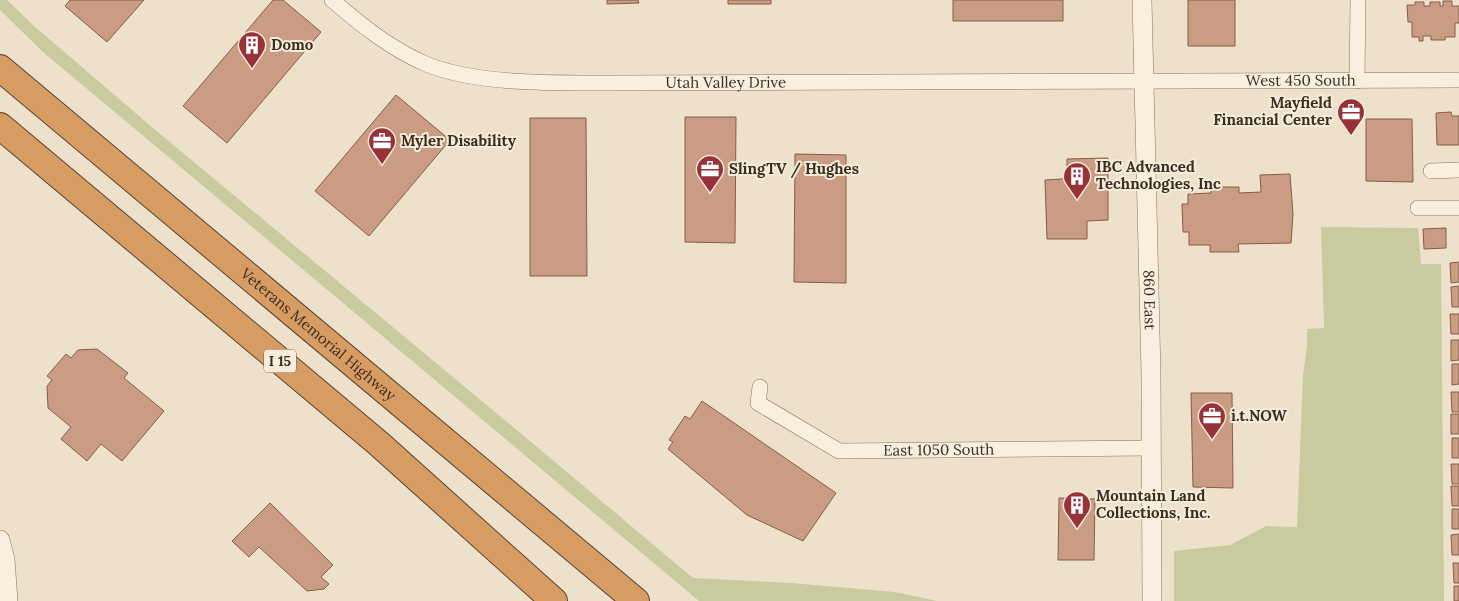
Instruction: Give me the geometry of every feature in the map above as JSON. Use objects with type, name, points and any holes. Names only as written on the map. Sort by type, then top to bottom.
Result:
[{"type":"highway","points":[[0,48],[23,87]]},
{"type":"highway","name":"Veterans Memorial Highway","points":[[0,68],[636,601]]},
{"type":"highway","name":"I 15","points":[[0,126],[378,443],[554,601]]},
{"type":"street","name":"Utah Valley Drive","points":[[332,0],[392,46],[426,64],[445,71],[474,77],[509,81],[593,83],[1144,82]]},
{"type":"street","name":"860 East","points":[[1142,0],[1151,374],[1152,601]]},
{"type":"street","points":[[1357,81],[1358,0]]},
{"type":"street","name":"West 450 South","points":[[1144,82],[1459,80]]},
{"type":"street","points":[[1431,171],[1459,170]]},
{"type":"street","points":[[1418,208],[1459,208]]},
{"type":"street","name":"East 1050 South","points":[[760,387],[758,403],[839,451],[1150,448]]},
{"type":"street","points":[[0,540],[5,559],[8,601]]},
{"type":"green space","points":[[0,0],[7,0],[34,26],[153,128],[693,578],[791,583],[895,592],[937,601],[699,601],[43,52],[0,10]]},
{"type":"green space","points":[[1321,227],[1418,228],[1421,264],[1441,264],[1444,601],[1174,601],[1174,551],[1230,545],[1266,526],[1297,527],[1303,375],[1307,329],[1324,328]]},
{"type":"building","points":[[70,0],[144,0],[107,42],[65,6]]},
{"type":"building","name":"Domo","points":[[273,0],[283,0],[321,32],[227,143],[183,106]]},
{"type":"building","points":[[607,0],[638,0],[639,3],[607,4]]},
{"type":"building","points":[[728,0],[771,0],[771,4],[728,4]]},
{"type":"building","points":[[953,0],[1063,0],[1063,21],[953,21]]},
{"type":"building","points":[[1188,0],[1235,0],[1235,46],[1188,46]]},
{"type":"building","points":[[1443,1],[1452,1],[1452,6],[1459,6],[1459,23],[1455,23],[1455,37],[1445,37],[1445,40],[1431,40],[1431,36],[1423,36],[1423,41],[1419,41],[1419,37],[1412,37],[1412,22],[1408,22],[1407,5],[1415,5],[1415,2],[1424,2],[1424,6],[1430,6],[1430,2],[1440,2],[1440,6],[1443,6]]},
{"type":"building","name":"Myler Disability","points":[[396,95],[450,140],[369,236],[315,191]]},
{"type":"building","points":[[1451,112],[1452,116],[1459,116],[1459,145],[1437,145],[1436,113]]},
{"type":"building","name":"SlingTV / Hughes","points":[[685,117],[736,117],[735,243],[685,242]]},
{"type":"building","points":[[530,118],[586,118],[587,276],[530,276]]},
{"type":"building","points":[[1366,119],[1412,119],[1413,182],[1366,181]]},
{"type":"building","points":[[795,154],[846,155],[846,283],[794,282]]},
{"type":"building","name":"IBC Advanced Technologies, Inc","points":[[1108,158],[1108,220],[1087,221],[1087,239],[1047,239],[1045,180],[1062,179],[1067,174],[1067,159]]},
{"type":"building","points":[[1290,174],[1293,214],[1291,243],[1238,244],[1239,252],[1210,252],[1210,245],[1189,245],[1189,232],[1183,232],[1182,204],[1188,204],[1188,194],[1211,193],[1211,187],[1239,187],[1239,193],[1261,192],[1260,175]]},
{"type":"building","points":[[1446,228],[1446,248],[1424,249],[1423,229]]},
{"type":"building","points":[[1459,262],[1459,282],[1451,283],[1450,263]]},
{"type":"building","points":[[1459,286],[1459,307],[1452,307],[1451,287]]},
{"type":"building","points":[[1450,314],[1459,314],[1459,334],[1451,334]]},
{"type":"building","points":[[1451,340],[1459,340],[1459,360],[1451,361]]},
{"type":"building","points":[[97,349],[128,373],[124,378],[164,411],[122,461],[101,444],[87,461],[61,439],[71,427],[48,408],[47,386],[52,380],[47,376],[66,354],[71,358],[78,350]]},
{"type":"building","points":[[1452,364],[1459,364],[1459,384],[1452,385]]},
{"type":"building","points":[[1451,392],[1459,392],[1459,412],[1452,412]]},
{"type":"building","name":"i.t.NOW","points":[[1191,393],[1232,393],[1233,488],[1193,487]]},
{"type":"building","points":[[702,401],[836,493],[803,541],[747,515],[668,449],[673,442],[669,440],[685,416],[690,419]]},
{"type":"building","points":[[1451,414],[1459,414],[1459,434],[1451,434]]},
{"type":"building","points":[[1452,438],[1459,438],[1459,458],[1452,458]]},
{"type":"building","points":[[1451,464],[1459,464],[1459,484],[1452,484]]},
{"type":"building","points":[[1451,486],[1459,486],[1459,506],[1452,506]]},
{"type":"building","name":"Mountain Land Collections, Inc.","points":[[1059,498],[1095,499],[1094,560],[1058,560]]},
{"type":"building","points":[[270,503],[333,565],[321,577],[329,584],[324,589],[307,591],[259,547],[249,557],[232,541]]},
{"type":"building","points":[[1452,509],[1459,509],[1459,529],[1452,529]]},
{"type":"building","points":[[1459,534],[1459,555],[1452,555],[1451,535]]},
{"type":"building","points":[[1453,563],[1459,563],[1459,583],[1454,583]]},
{"type":"building","points":[[1454,586],[1459,586],[1459,601],[1454,601]]},
{"type":"place","name":"Domo","points":[[252,69]]},
{"type":"place","name":"Mayfield Financial Center","points":[[1351,136]]},
{"type":"place","name":"Myler Disability","points":[[382,165]]},
{"type":"place","name":"SlingTV / Hughes","points":[[710,193]]},
{"type":"place","name":"IBC Advanced Technologies, Inc","points":[[1077,200]]},
{"type":"place","name":"i.t.NOW","points":[[1212,440]]},
{"type":"place","name":"Mountain Land Collections, Inc.","points":[[1077,529]]}]
